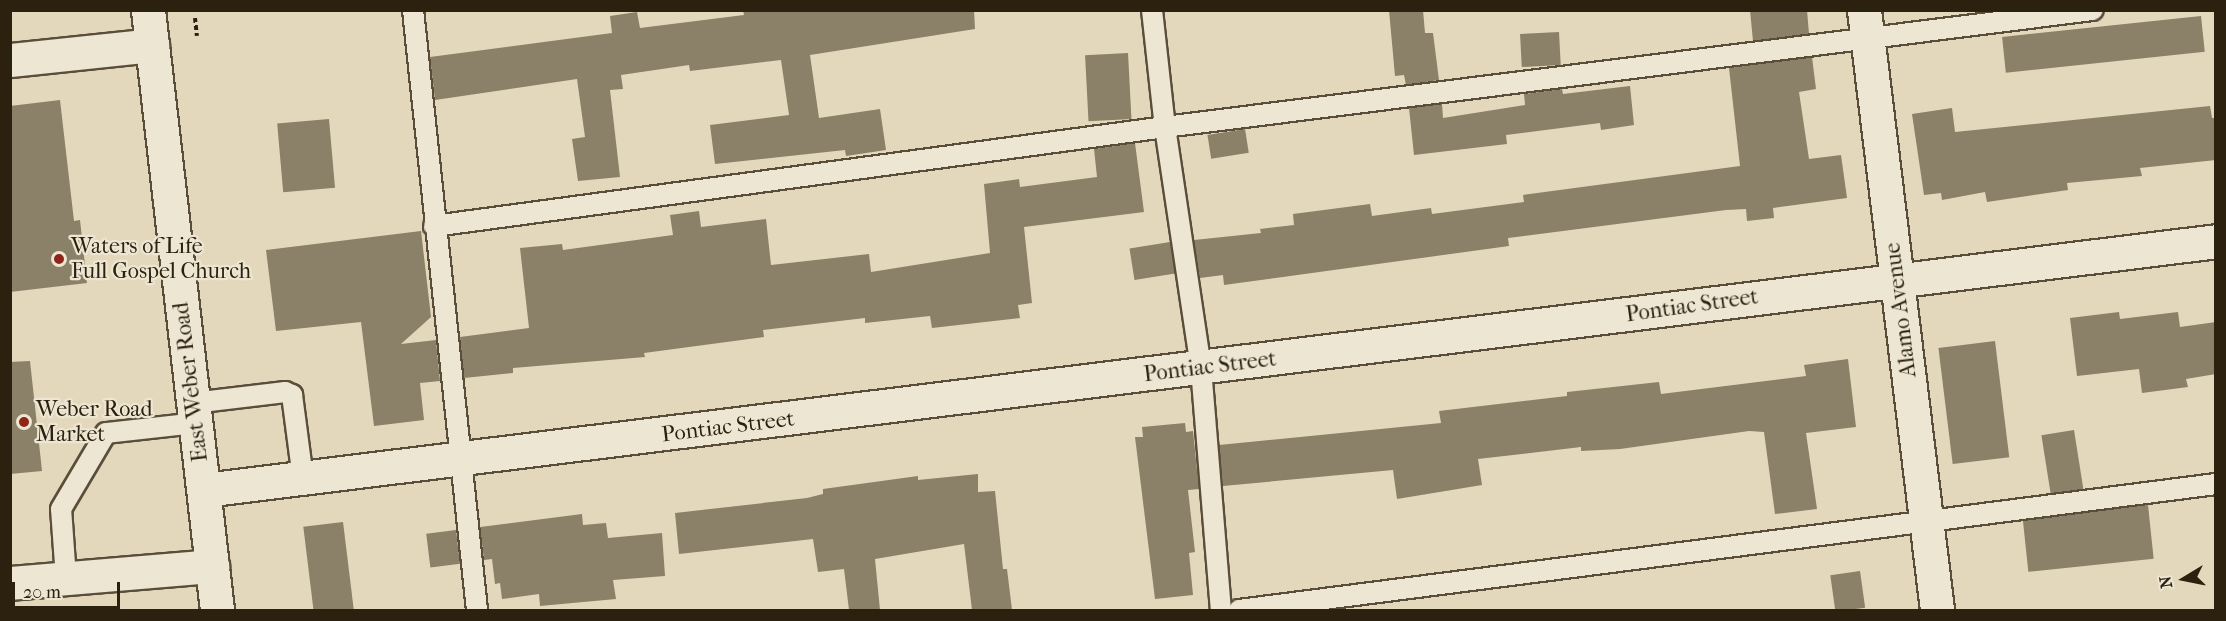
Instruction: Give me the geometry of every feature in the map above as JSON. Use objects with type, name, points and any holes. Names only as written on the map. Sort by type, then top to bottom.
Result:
[{"type":"street","name":"East Weber Road","points":[[148,10],[218,610]]},
{"type":"street","name":"Alamo Avenue","points":[[1866,25],[1937,610]]},
{"type":"street","points":[[10,60],[152,45]]},
{"type":"street","name":"Pontiac Street","points":[[204,490],[2216,241]]},
{"type":"street","points":[[10,583],[212,566]]},
{"type":"lane","points":[[413,10],[458,459],[477,610]]},
{"type":"lane","points":[[1152,10],[1165,127],[1201,368],[1221,610]]},
{"type":"lane","points":[[434,226],[1165,127],[1866,25],[2093,10]]},
{"type":"lane","points":[[66,578],[61,508],[106,433],[285,392],[292,395],[303,478]]},
{"type":"lane","points":[[1239,610],[1926,519],[2216,484]]},
{"type":"path","points":[[195,18],[197,36]]},
{"type":"building","points":[[743,10],[974,10],[975,29],[810,55],[819,118],[880,109],[886,150],[846,156],[845,150],[715,164],[710,125],[789,115],[781,60],[690,71],[689,65],[621,75],[623,89],[610,90],[620,177],[578,181],[572,139],[585,137],[577,79],[435,100],[430,57],[612,33],[610,16],[637,12],[640,28],[744,15]]},
{"type":"building","points":[[1389,10],[1423,10],[1425,33],[1433,33],[1439,80],[1406,85],[1404,75],[1395,76]]},
{"type":"building","points":[[1750,10],[1807,10],[1809,34],[1753,41]]},
{"type":"building","points":[[2201,16],[2205,52],[2006,73],[2002,37]]},
{"type":"building","points":[[1559,32],[1561,65],[1522,67],[1520,34]]},
{"type":"building","points":[[1128,53],[1131,119],[1089,121],[1085,55]]},
{"type":"building","points":[[1812,57],[1816,89],[1799,92],[1809,159],[1841,155],[1847,198],[1773,208],[1774,218],[1747,221],[1746,209],[1726,210],[1508,238],[1509,246],[1224,285],[1223,275],[1200,278],[1194,240],[1261,233],[1260,229],[1294,225],[1293,214],[1370,204],[1372,216],[1431,208],[1432,214],[1524,202],[1523,195],[1740,166],[1729,68]]},
{"type":"building","points":[[1630,86],[1634,125],[1601,130],[1600,123],[1506,135],[1507,144],[1414,155],[1409,108],[1442,104],[1443,118],[1525,105],[1524,94],[1562,89],[1563,94]]},
{"type":"building","points":[[60,100],[74,221],[80,220],[87,283],[10,292],[10,106]]},
{"type":"building","points":[[2210,106],[2212,118],[2216,118],[2216,160],[2140,168],[2142,176],[2067,183],[2068,190],[1987,202],[1985,192],[1942,200],[1941,193],[1924,195],[1912,114],[1952,108],[1955,132]]},
{"type":"building","points":[[329,119],[335,188],[283,192],[277,124]]},
{"type":"building","points":[[1245,129],[1249,153],[1211,159],[1207,135]]},
{"type":"building","points":[[1135,143],[1144,212],[1024,227],[1032,303],[1018,305],[1020,318],[932,328],[930,316],[865,323],[865,318],[763,330],[764,337],[644,353],[645,357],[513,368],[513,373],[464,378],[460,337],[529,328],[520,248],[562,244],[563,250],[673,235],[670,215],[699,211],[701,227],[766,219],[771,265],[869,254],[871,272],[990,253],[984,184],[1019,179],[1020,187],[1097,177],[1094,149]]},
{"type":"building","points":[[421,231],[431,317],[401,344],[436,340],[440,381],[420,383],[424,420],[374,426],[361,322],[276,331],[266,250]]},
{"type":"building","points":[[1170,242],[1175,274],[1135,280],[1130,248]]},
{"type":"building","points":[[2119,312],[2120,319],[2178,312],[2180,327],[2216,322],[2216,374],[2186,379],[2188,387],[2142,393],[2139,369],[2077,376],[2070,318]]},
{"type":"building","points":[[1995,341],[2009,457],[1953,464],[1938,348]]},
{"type":"building","points":[[1848,359],[1856,427],[1806,433],[1817,509],[1775,514],[1764,432],[1749,431],[1620,449],[1581,451],[1581,447],[1478,459],[1482,485],[1397,499],[1393,470],[1223,486],[1219,445],[1441,423],[1439,411],[1567,396],[1567,392],[1659,382],[1661,394],[1806,376],[1804,365]]},
{"type":"building","name":"Weber Road Market","points":[[30,361],[42,471],[10,474],[10,362]]},
{"type":"building","points":[[1185,423],[1186,432],[1193,431],[1199,489],[1188,490],[1195,552],[1189,553],[1193,595],[1155,599],[1135,437],[1143,437],[1142,427]]},
{"type":"building","points":[[2074,430],[2083,489],[2051,494],[2041,435]]},
{"type":"building","points":[[978,474],[978,492],[995,491],[1003,569],[1007,569],[1012,610],[972,610],[964,544],[875,559],[880,610],[849,610],[844,569],[818,572],[813,539],[679,554],[675,513],[807,498],[823,494],[823,489],[918,476],[918,480]]},
{"type":"building","points":[[2148,505],[2154,559],[2028,572],[2023,518]]},
{"type":"building","points":[[582,514],[583,525],[606,523],[608,538],[662,533],[665,576],[613,580],[616,599],[540,606],[539,594],[502,599],[500,583],[495,584],[492,559],[484,560],[480,527]]},
{"type":"building","points":[[343,522],[354,610],[314,610],[303,527]]},
{"type":"building","points":[[456,530],[460,564],[430,567],[426,534]]},
{"type":"building","points":[[1860,571],[1865,608],[1835,610],[1830,575]]},
{"type":"place","name":"Waters of Life Full Gospel Church","points":[[59,259]]},
{"type":"place","name":"Weber Road Market","points":[[24,422]]}]
